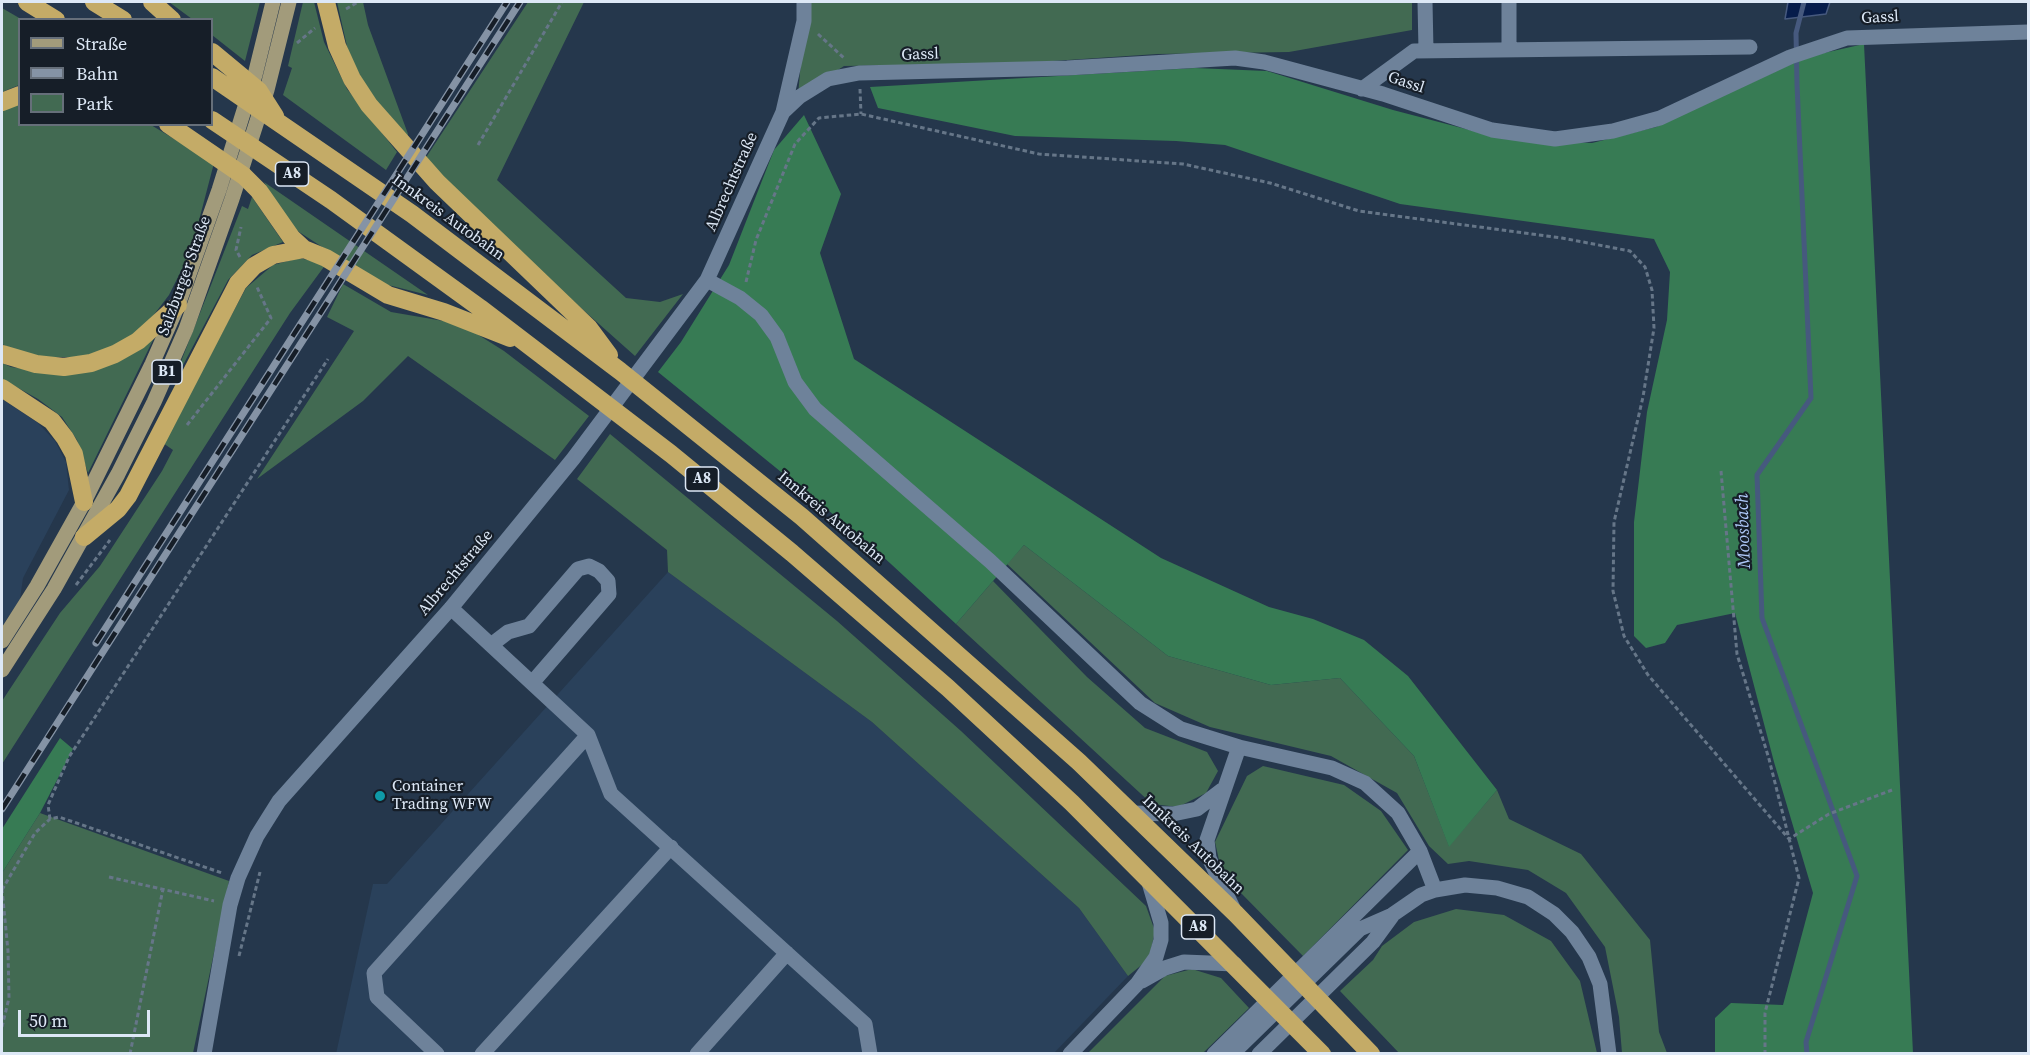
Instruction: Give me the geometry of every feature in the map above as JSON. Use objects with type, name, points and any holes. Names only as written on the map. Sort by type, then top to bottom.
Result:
[{"type":"highway","points":[[27,2],[53,18]]},
{"type":"highway","points":[[94,2],[120,18]]},
{"type":"highway","points":[[152,2],[170,18]]},
{"type":"highway","points":[[327,2],[337,45],[352,79],[369,105],[437,182],[589,328],[620,371]]},
{"type":"highway","points":[[213,53],[259,91],[278,122]]},
{"type":"highway","name":"Innkreis Autobahn","points":[[213,78],[412,214],[620,371],[871,576],[1132,813],[1236,914],[1371,1053]]},
{"type":"highway","points":[[2,102],[18,96]]},
{"type":"highway","name":"A8","points":[[213,121],[331,200],[533,348],[792,553],[948,688],[1147,876],[1322,1053]]},
{"type":"highway","points":[[171,126],[244,176],[259,190],[291,237],[304,249],[326,258],[388,295],[444,312],[533,348]]},
{"type":"highway","points":[[84,537],[118,509],[128,496],[238,283],[254,266],[273,255],[304,249]]},
{"type":"highway","points":[[2,354],[36,364],[64,367],[91,363],[115,354],[138,341],[178,305]]},
{"type":"highway","points":[[2,388],[52,421],[65,438],[80,474],[84,502]]},
{"type":"main road","name":"Salzburger Straße","points":[[2,641],[37,586],[84,502],[128,417],[178,305],[219,190],[263,48],[273,2]]},
{"type":"main road","name":"Salzburger Straße","points":[[2,670],[84,537],[154,402],[186,329],[232,199],[276,57],[289,2]]},
{"type":"street","points":[[783,112],[804,21],[804,2]]},
{"type":"street","points":[[1425,2],[1426,51]]},
{"type":"street","points":[[1509,2],[1509,49]]},
{"type":"street","name":"Gassl","points":[[776,127],[783,112],[799,97],[828,79],[859,73],[1067,69],[1235,58],[1264,62],[1362,89],[1492,130],[1555,139],[1612,131],[1660,118],[1797,55],[1848,38],[2028,32]]},
{"type":"street","points":[[1362,89],[1414,51],[1750,47]]},
{"type":"street","name":"Albrechtstraße","points":[[204,1053],[230,905],[238,878],[256,836],[279,801],[451,608],[573,459],[669,333],[707,280],[776,127]]},
{"type":"street","points":[[707,280],[740,298],[761,315],[777,337],[795,382],[815,409],[990,561],[1140,704],[1188,732],[1239,747],[1332,768],[1365,783],[1398,813],[1420,851],[1435,890]]},
{"type":"street","points":[[491,645],[508,632],[529,626],[578,569],[589,566],[600,571],[608,581],[609,594],[532,683]]},
{"type":"street","points":[[451,608],[588,735],[611,794],[865,1023],[870,1053]]},
{"type":"street","points":[[437,1053],[377,997],[374,973],[588,735]]},
{"type":"street","points":[[1236,914],[1207,849],[1222,789],[1239,747]]},
{"type":"street","points":[[1132,813],[1173,814],[1197,808],[1222,789]]},
{"type":"street","points":[[482,1053],[671,847]]},
{"type":"street","points":[[1222,1051],[1346,933],[1420,851]]},
{"type":"street","points":[[1070,1053],[1137,984],[1156,957],[1161,940],[1161,923],[1147,876]]},
{"type":"street","points":[[1259,1053],[1364,951],[1392,915],[1405,904],[1435,890],[1465,885],[1497,888],[1528,897],[1559,918],[1581,944],[1595,970],[1605,1012],[1610,1053]]},
{"type":"street","points":[[1346,933],[1392,915]]},
{"type":"street","points":[[697,1053],[787,953]]},
{"type":"street","points":[[1137,984],[1165,968],[1184,962],[1235,964]]},
{"type":"path","points":[[352,6],[357,2]]},
{"type":"path","points":[[478,145],[562,2]]},
{"type":"path","points":[[804,21],[859,73],[861,114]]},
{"type":"path","points":[[295,47],[298,41],[318,26]]},
{"type":"path","points":[[740,298],[751,267],[756,240],[795,144],[819,118],[861,114],[1039,154],[1183,164],[1270,183],[1359,211],[1562,238],[1630,251],[1645,267],[1652,290],[1654,328],[1643,397],[1614,522],[1613,591],[1624,636],[1647,675],[1789,839]]},
{"type":"path","points":[[242,260],[236,250],[243,219]]},
{"type":"path","points":[[50,819],[48,805],[69,757],[328,359]]},
{"type":"path","points":[[1721,471],[1737,654],[1769,759],[1799,878],[1765,1013],[1765,1053]]},
{"type":"path","points":[[1789,839],[1829,814],[1892,790]]},
{"type":"path","points":[[2,1027],[9,998],[8,951],[2,890],[35,833],[50,819],[60,817],[238,878]]},
{"type":"path","points":[[237,965],[263,862]]},
{"type":"path","points":[[110,877],[230,905]]},
{"type":"path","points":[[130,1053],[164,889]]},
{"type":"shaded area","points":[[2,399],[38,423],[55,441],[66,462],[69,490],[23,578],[20,599],[2,627]]},
{"type":"shaded area","points":[[668,572],[872,722],[1079,908],[1128,976],[1054,1053],[336,1054],[373,884],[387,884]]},
{"type":"green space","points":[[169,2],[260,2],[245,61],[213,36],[213,18],[191,18]]},
{"type":"green space","points":[[303,2],[314,2],[324,42],[347,89],[397,152],[386,170],[283,95],[292,68],[288,66]]},
{"type":"green space","points":[[337,2],[363,2],[368,25],[408,134],[406,140],[374,101],[349,55]]},
{"type":"green space","points":[[528,2],[584,2],[497,180],[626,298],[660,302],[683,294],[635,356],[544,275],[425,159]]},
{"type":"green space","points":[[806,2],[1412,2],[1412,30],[1289,52],[1157,54],[1023,63],[844,66],[798,96]]},
{"type":"green space","points":[[2,8],[19,18],[18,85],[2,92]]},
{"type":"green space","points":[[1864,44],[1913,1053],[1715,1053],[1715,1018],[1731,1003],[1783,1005],[1813,893],[1774,762],[1735,613],[1677,625],[1665,643],[1646,648],[1634,636],[1634,522],[1647,412],[1667,320],[1670,272],[1654,239],[1400,204],[1225,145],[1176,141],[1015,136],[878,108],[870,87],[1195,68],[1267,71],[1393,110],[1504,139],[1592,143],[1656,127],[1806,57]]},
{"type":"green space","points":[[18,103],[18,126],[153,126],[214,163],[191,251],[169,295],[146,325],[116,346],[82,357],[44,357],[14,350],[2,344],[2,111]]},
{"type":"green space","points":[[804,115],[841,194],[820,253],[854,359],[1161,558],[1269,607],[1313,619],[1364,640],[1408,676],[1497,790],[1449,847],[1414,756],[1340,678],[1271,685],[1168,656],[1024,545],[956,624],[866,541],[658,372],[681,342],[729,265],[774,150]]},
{"type":"green space","points":[[264,182],[428,295],[376,282],[293,228]]},
{"type":"green space","points":[[252,197],[283,242],[252,255],[228,280],[182,367],[180,364],[242,206],[248,209]]},
{"type":"green space","points":[[299,258],[326,264],[290,313],[2,764],[2,701],[60,613],[100,566],[162,471],[173,450],[163,443],[246,288],[273,265]]},
{"type":"green space","points":[[343,284],[391,312],[461,324],[504,351],[589,416],[555,460],[408,356],[363,401],[257,479],[354,331],[327,317]]},
{"type":"green space","points":[[155,336],[88,473],[77,440],[62,417],[38,399],[2,379],[2,363],[11,367],[60,374]]},
{"type":"green space","points":[[610,434],[837,621],[961,731],[1146,906],[1155,931],[1149,959],[1128,976],[1079,908],[872,722],[668,572],[667,550],[577,479]]},
{"type":"green space","points":[[1024,545],[1168,656],[1271,685],[1340,678],[1414,756],[1449,846],[1497,790],[1509,819],[1581,854],[1650,940],[1659,1032],[1667,1053],[1622,1053],[1619,1017],[1605,947],[1566,893],[1528,870],[1469,861],[1448,864],[1429,846],[1397,793],[1331,756],[1210,727],[1155,703],[1007,564]]},
{"type":"green space","points":[[993,581],[1087,677],[1145,728],[1207,752],[1218,771],[1206,793],[1178,807],[1152,804],[956,624]]},
{"type":"green space","points":[[60,738],[73,749],[40,813],[2,873],[2,829]]},
{"type":"green space","points":[[1263,766],[1344,785],[1381,811],[1408,850],[1303,956],[1238,890],[1221,869],[1215,842],[1247,776]]},
{"type":"green space","points":[[40,813],[229,881],[193,1053],[2,1053],[2,873]]},
{"type":"green space","points":[[1456,909],[1504,915],[1551,941],[1580,981],[1597,1053],[1399,1053],[1340,991],[1373,960],[1382,946],[1414,922]]},
{"type":"green space","points":[[1192,969],[1221,978],[1249,1008],[1203,1053],[1087,1054],[1165,976]]},
{"type":"water","points":[[1788,2],[1830,2],[1826,14],[1785,19]]},
{"type":"waterway","name":"Moosbach","points":[[1804,2],[1796,33],[1811,398],[1757,475],[1762,618],[1857,876],[1806,1042],[1807,1054]]},
{"type":"railway","points":[[96,643],[507,2]]},
{"type":"railway","points":[[2,809],[520,2]]},
{"type":"place","name":"Container Trading WFW","points":[[380,796]]}]
